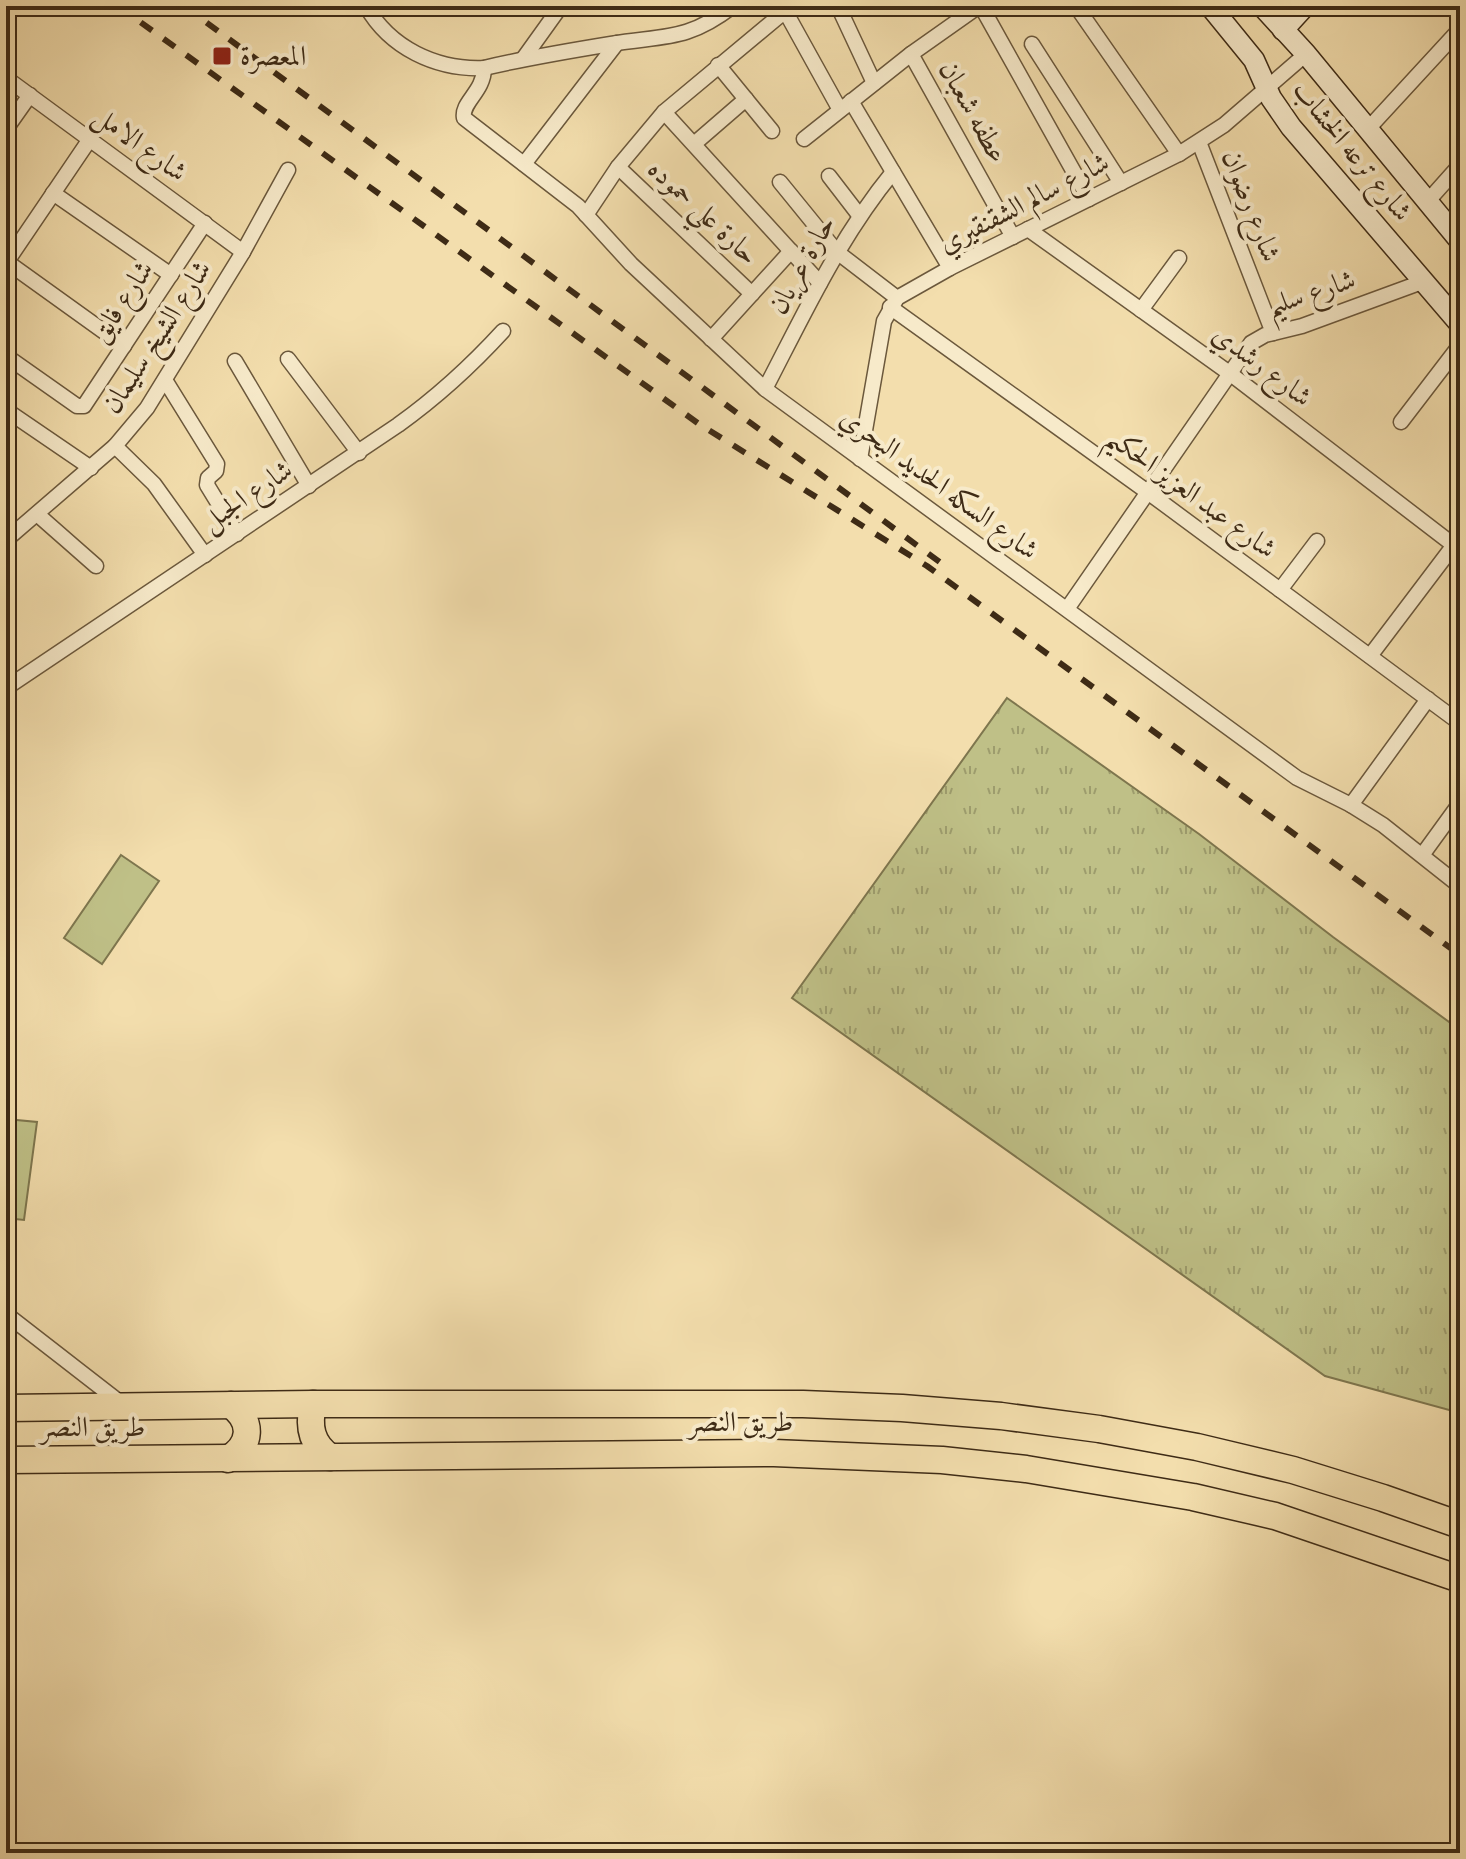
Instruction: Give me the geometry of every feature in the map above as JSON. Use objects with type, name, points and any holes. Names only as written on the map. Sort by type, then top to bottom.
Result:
[{"type":"highway","name":"طريق النصر","points":[[6,1408],[313,1404],[803,1404],[902,1408],[1001,1416],[1099,1429],[1211,1451],[1293,1470],[1460,1525]]},
{"type":"highway","points":[[313,1404],[311,1433],[315,1443],[330,1457]]},
{"type":"highway","points":[[228,1459],[239,1453],[246,1443],[248,1432],[246,1420],[231,1405]]},
{"type":"highway","name":"طريق النصر","points":[[6,1460],[774,1453],[942,1460],[1026,1469],[1179,1495],[1275,1516],[1460,1579]]},
{"type":"street","points":[[366,6],[386,32],[421,57],[451,67],[484,68],[617,43],[657,40],[690,31],[733,6]]},
{"type":"street","points":[[838,6],[874,83]]},
{"type":"street","points":[[951,6],[959,20]]},
{"type":"street","points":[[804,139],[911,54],[980,6],[1089,199]]},
{"type":"street","points":[[1076,6],[1179,154]]},
{"type":"street","name":"شارع ترعه الخشاب","points":[[1210,6],[1254,60],[1267,89],[1291,127],[1460,324]]},
{"type":"street","name":"شارع ترعه الخشاب","points":[[1262,6],[1306,54],[1460,241]]},
{"type":"street","points":[[1283,30],[1305,6]]},
{"type":"street","points":[[523,59],[558,7]]},
{"type":"street","points":[[586,215],[618,167],[664,112],[780,9],[893,172],[950,268]]},
{"type":"street","points":[[1367,130],[1460,29]]},
{"type":"street","points":[[524,164],[617,43]]},
{"type":"street","points":[[1032,44],[1121,183]]},
{"type":"street","name":"عطفه شعبان","points":[[911,54],[1013,237]]},
{"type":"street","name":"شارع سالم الشقنقيري","points":[[894,303],[950,268],[1199,142],[1306,54]]},
{"type":"street","points":[[718,65],[772,131]]},
{"type":"street","name":"شارع السكه الحديد البحري","points":[[484,68],[482,84],[464,109],[463,116],[567,196],[631,264],[765,389],[1297,778],[1351,805],[1423,854],[1460,886]]},
{"type":"street","name":"شارع الامل","points":[[6,78],[243,252]]},
{"type":"street","points":[[6,129],[30,95]]},
{"type":"street","points":[[694,144],[746,99]]},
{"type":"street","points":[[664,112],[820,283]]},
{"type":"street","points":[[90,139],[6,263],[124,346]]},
{"type":"street","name":"شارع رضوان","points":[[1199,142],[1273,333]]},
{"type":"street","points":[[1427,202],[1460,165]]},
{"type":"street","name":"حارة علي حموده","points":[[618,167],[752,294]]},
{"type":"street","name":"شارع الشيخ سليمان","points":[[6,540],[115,446],[147,408],[243,252],[288,170]]},
{"type":"street","name":"حارة عريان","points":[[765,389],[837,252],[859,215],[893,172]]},
{"type":"street","points":[[829,176],[859,215]]},
{"type":"street","name":"شارع عبد العزيز الحكيم","points":[[780,182],[837,252],[894,303],[1460,723]]},
{"type":"street","points":[[53,193],[171,275]]},
{"type":"street","name":"شارع فايق","points":[[6,356],[80,407],[86,404],[205,223]]},
{"type":"street","name":"شارع رشدي","points":[[1028,229],[1232,375],[1457,548]]},
{"type":"street","points":[[711,339],[791,251]]},
{"type":"street","points":[[1141,310],[1179,258]]},
{"type":"street","name":"شارع سليم","points":[[1067,609],[1232,375],[1251,343],[1265,335],[1302,326],[1422,282]]},
{"type":"street","points":[[860,459],[884,321],[894,303]]},
{"type":"street","name":"شارع الجبل","points":[[6,688],[359,453],[436,397],[471,366],[503,331]]},
{"type":"street","points":[[1401,422],[1460,345]]},
{"type":"street","points":[[288,359],[359,453]]},
{"type":"street","points":[[235,361],[309,486]]},
{"type":"street","points":[[165,380],[215,461],[216,471],[208,478],[207,485],[237,534]]},
{"type":"street","points":[[6,410],[91,468]]},
{"type":"street","points":[[115,446],[154,484],[205,555]]},
{"type":"street","points":[[37,514],[96,566]]},
{"type":"street","points":[[1280,590],[1317,541]]},
{"type":"street","points":[[1370,656],[1457,548]]},
{"type":"street","points":[[1351,805],[1428,699]]},
{"type":"street","points":[[1423,854],[1460,803]]},
{"type":"street","points":[[6,1314],[125,1407]]},
{"type":"green space","points":[[1007,698],[1199,834],[1460,1030],[1460,1413],[1325,1376],[792,998]]},
{"type":"green space","points":[[121,855],[159,881],[102,964],[64,938]]},
{"type":"green space","points":[[6,1119],[37,1122],[24,1220],[6,1218]]},
{"type":"railway","points":[[118,6],[699,424],[927,566],[1460,955]]},
{"type":"railway","points":[[184,6],[941,563]]},
{"type":"place","name":"المعصرة","points":[[222,56]]}]
